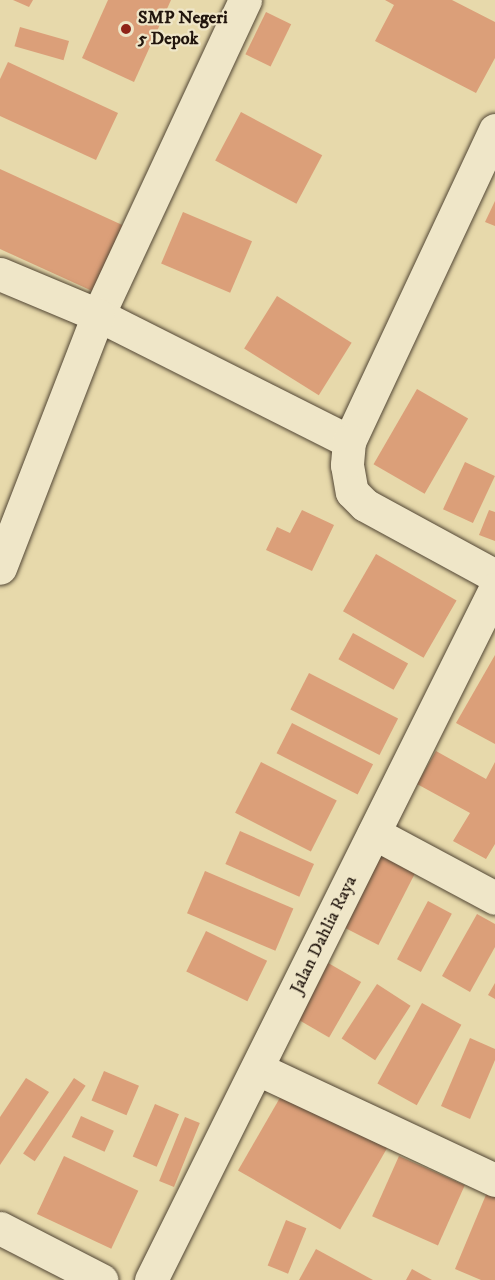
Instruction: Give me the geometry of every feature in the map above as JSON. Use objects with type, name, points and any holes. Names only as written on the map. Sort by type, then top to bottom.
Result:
[{"type":"street","points":[[0,568],[98,315],[245,0]]},
{"type":"street","points":[[495,130],[349,441],[347,480],[365,505],[495,576]]},
{"type":"street","points":[[0,274],[98,315],[349,441]]},
{"type":"street","name":"Jalan Dahlia Raya","points":[[151,1280],[495,589]]},
{"type":"street","points":[[374,833],[495,898]]},
{"type":"street","points":[[258,1069],[495,1180]]},
{"type":"street","points":[[0,1228],[102,1280]]},
{"type":"building","points":[[13,0],[33,0],[29,7]]},
{"type":"building","name":"SMP Negeri 5 Depok","points":[[108,0],[171,0],[134,82],[82,58]]},
{"type":"building","points":[[385,0],[452,0],[495,22],[495,58],[476,93],[375,41],[394,5]]},
{"type":"building","points":[[266,12],[291,24],[271,67],[245,54]]},
{"type":"building","points":[[20,27],[69,41],[64,60],[14,46]]},
{"type":"building","points":[[8,62],[118,113],[96,160],[0,116],[0,79]]},
{"type":"building","points":[[241,112],[322,155],[296,204],[215,161]]},
{"type":"building","points":[[0,169],[131,229],[101,295],[0,249]]},
{"type":"building","points":[[495,201],[495,226],[485,222]]},
{"type":"building","points":[[183,212],[252,241],[230,293],[161,264]]},
{"type":"building","points":[[277,296],[352,343],[319,395],[244,349]]},
{"type":"building","points":[[417,389],[468,418],[425,494],[374,464]]},
{"type":"building","points":[[465,462],[495,476],[473,523],[443,509]]},
{"type":"building","points":[[302,510],[334,525],[312,571],[266,550],[277,527],[290,533]]},
{"type":"building","points":[[489,510],[495,512],[495,541],[479,535]]},
{"type":"building","points":[[376,554],[457,600],[424,658],[343,611]]},
{"type":"building","points":[[353,633],[408,664],[394,690],[338,659]]},
{"type":"building","points":[[495,655],[495,744],[456,723]]},
{"type":"building","points":[[309,673],[398,718],[379,755],[290,710]]},
{"type":"building","points":[[292,723],[373,764],[358,795],[277,753]]},
{"type":"building","points":[[436,751],[486,779],[495,762],[495,844],[486,859],[453,841],[470,813],[417,784]]},
{"type":"building","points":[[261,762],[337,801],[311,851],[235,813]]},
{"type":"building","points":[[240,831],[314,864],[299,897],[225,864]]},
{"type":"building","points":[[385,844],[421,862],[378,945],[343,927]]},
{"type":"building","points":[[205,871],[293,909],[275,951],[187,913]]},
{"type":"building","points":[[428,901],[452,914],[421,972],[397,959]]},
{"type":"building","points":[[477,914],[495,924],[495,947],[470,992],[442,976]]},
{"type":"building","points":[[206,931],[267,961],[247,1001],[186,971]]},
{"type":"building","points":[[323,960],[361,982],[329,1037],[291,1015]]},
{"type":"building","points":[[495,983],[495,999],[488,995]]},
{"type":"building","points":[[377,984],[411,1006],[375,1060],[342,1039]]},
{"type":"building","points":[[422,1003],[461,1025],[417,1105],[377,1083]]},
{"type":"building","points":[[470,1038],[495,1049],[495,1060],[470,1119],[441,1106]]},
{"type":"building","points":[[104,1071],[139,1086],[126,1115],[91,1100]]},
{"type":"building","points":[[26,1078],[49,1092],[0,1165],[0,1117]]},
{"type":"building","points":[[74,1078],[86,1086],[35,1161],[23,1153]]},
{"type":"building","points":[[285,1089],[387,1148],[340,1229],[238,1170]]},
{"type":"building","points":[[155,1104],[179,1114],[157,1167],[133,1156]]},
{"type":"building","points":[[81,1116],[114,1131],[105,1152],[72,1137]]},
{"type":"building","points":[[185,1117],[200,1123],[174,1187],[159,1181]]},
{"type":"building","points":[[64,1156],[138,1191],[111,1249],[37,1214]]},
{"type":"building","points":[[399,1156],[465,1185],[438,1246],[372,1216]]},
{"type":"building","points":[[488,1190],[495,1193],[495,1280],[481,1280],[455,1269]]},
{"type":"building","points":[[286,1220],[306,1228],[288,1274],[268,1265]]},
{"type":"building","points":[[316,1249],[373,1280],[299,1280]]},
{"type":"building","points":[[412,1269],[432,1280],[406,1280]]},
{"type":"place","name":"SMP Negeri 5 Depok","points":[[126,29]]}]
